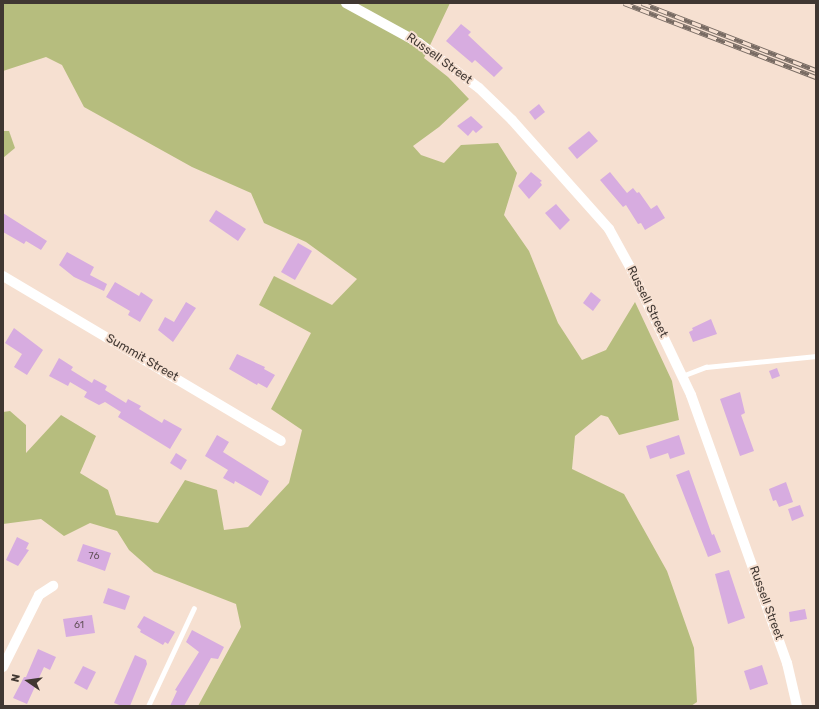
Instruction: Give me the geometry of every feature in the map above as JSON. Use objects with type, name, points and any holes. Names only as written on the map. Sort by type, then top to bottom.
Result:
[{"type":"street","name":"Russell Street","points":[[346,3],[419,43],[465,76],[512,120],[582,196],[620,248],[682,376],[701,423],[787,663],[797,695],[797,706]]},
{"type":"street","name":"Summit Street","points":[[3,276],[281,440]]},
{"type":"street","points":[[3,667],[38,595],[53,586]]},
{"type":"lane","points":[[682,376],[706,367],[816,356]]},
{"type":"lane","points":[[148,706],[194,608]]},
{"type":"green space","points":[[3,3],[450,3],[424,58],[448,77],[469,99],[439,127],[413,146],[421,155],[444,163],[461,145],[498,143],[517,173],[504,215],[529,251],[558,323],[582,360],[606,350],[635,302],[672,381],[679,420],[619,435],[608,417],[601,415],[575,436],[572,469],[624,494],[667,571],[694,648],[697,702],[691,706],[198,706],[241,627],[236,604],[154,572],[129,550],[117,531],[90,523],[64,536],[41,519],[3,524],[3,412],[10,411],[26,425],[26,453],[61,415],[96,436],[80,473],[108,490],[116,515],[158,523],[185,480],[217,490],[224,530],[248,527],[289,483],[302,430],[271,409],[311,333],[259,305],[274,276],[332,305],[357,279],[306,242],[264,223],[251,193],[192,167],[84,107],[62,65],[46,57],[3,71]]},
{"type":"green space","points":[[3,131],[9,131],[15,148],[3,158]]},
{"type":"building","points":[[461,24],[471,32],[468,35],[503,68],[494,77],[475,60],[472,63],[446,41]]},
{"type":"building","points":[[539,104],[545,112],[535,120],[529,112]]},
{"type":"building","points":[[471,116],[483,127],[476,133],[473,130],[468,136],[457,126]]},
{"type":"building","points":[[589,131],[598,141],[577,159],[568,148]]},
{"type":"building","points":[[531,172],[542,181],[540,182],[542,185],[529,199],[518,186]]},
{"type":"building","points":[[610,172],[627,193],[633,188],[637,193],[639,192],[651,209],[657,205],[665,218],[645,230],[641,223],[638,224],[626,205],[623,207],[600,180]]},
{"type":"building","points":[[556,204],[570,220],[560,230],[545,213]]},
{"type":"building","points":[[216,210],[246,229],[238,241],[209,221]]},
{"type":"building","points":[[3,213],[47,241],[41,250],[26,241],[24,244],[3,232]]},
{"type":"building","points":[[298,243],[312,251],[295,280],[281,272]]},
{"type":"building","points":[[67,252],[94,267],[90,275],[107,284],[104,291],[74,277],[59,265]]},
{"type":"building","points":[[115,282],[139,296],[141,292],[153,300],[140,322],[128,315],[130,311],[106,297]]},
{"type":"building","points":[[591,292],[601,300],[593,311],[583,303]]},
{"type":"building","points":[[186,302],[196,308],[173,342],[158,330],[165,317],[174,322]]},
{"type":"building","points":[[711,319],[717,334],[693,342],[689,332],[693,330],[692,328]]},
{"type":"building","points":[[14,328],[43,350],[27,375],[14,367],[22,354],[5,343]]},
{"type":"building","points":[[237,354],[265,367],[264,369],[275,375],[267,388],[258,383],[257,385],[229,369]]},
{"type":"building","points":[[59,358],[73,367],[71,370],[92,383],[94,379],[107,386],[105,390],[126,403],[128,399],[141,406],[139,409],[162,423],[164,419],[182,429],[170,449],[118,417],[121,412],[105,402],[99,405],[84,397],[87,392],[70,382],[68,386],[49,376]]},
{"type":"building","points":[[777,368],[780,376],[772,379],[769,371]]},
{"type":"building","points":[[740,392],[745,413],[741,415],[754,451],[740,456],[720,399]]},
{"type":"building","points":[[217,435],[229,442],[223,452],[269,481],[261,496],[235,481],[234,484],[223,478],[228,470],[205,456]]},
{"type":"building","points":[[679,435],[685,454],[670,459],[668,453],[650,459],[646,446]]},
{"type":"building","points":[[176,453],[187,460],[181,470],[170,463]]},
{"type":"building","points":[[689,470],[712,535],[714,534],[721,552],[708,557],[676,475]]},
{"type":"building","points":[[786,482],[793,502],[779,507],[776,500],[773,501],[769,489]]},
{"type":"building","points":[[800,505],[804,516],[792,521],[788,509]]},
{"type":"building","points":[[17,537],[29,543],[26,549],[29,550],[18,566],[6,560]]},
{"type":"building","points":[[83,544],[111,553],[105,571],[77,561]]},
{"type":"building","points":[[729,570],[745,618],[728,624],[715,574]]},
{"type":"building","points":[[108,588],[130,596],[125,610],[103,603]]},
{"type":"building","points":[[805,609],[807,619],[790,622],[789,612]]},
{"type":"building","points":[[92,615],[95,633],[66,637],[63,619]]},
{"type":"building","points":[[144,616],[175,632],[168,644],[165,642],[163,645],[140,632],[141,630],[137,627]]},
{"type":"building","points":[[192,630],[224,647],[218,659],[211,658],[184,706],[170,706],[177,691],[175,690],[199,652],[186,642]]},
{"type":"building","points":[[38,649],[56,657],[50,670],[44,667],[27,704],[13,698],[24,677],[26,677]]},
{"type":"building","points":[[135,655],[146,660],[147,664],[130,706],[122,706],[114,703]]},
{"type":"building","points":[[762,665],[768,684],[750,690],[744,671]]},
{"type":"building","points":[[83,666],[96,672],[87,690],[74,683]]},
{"type":"railway","points":[[624,3],[816,77]]},
{"type":"railway","points":[[642,3],[816,70]]}]
